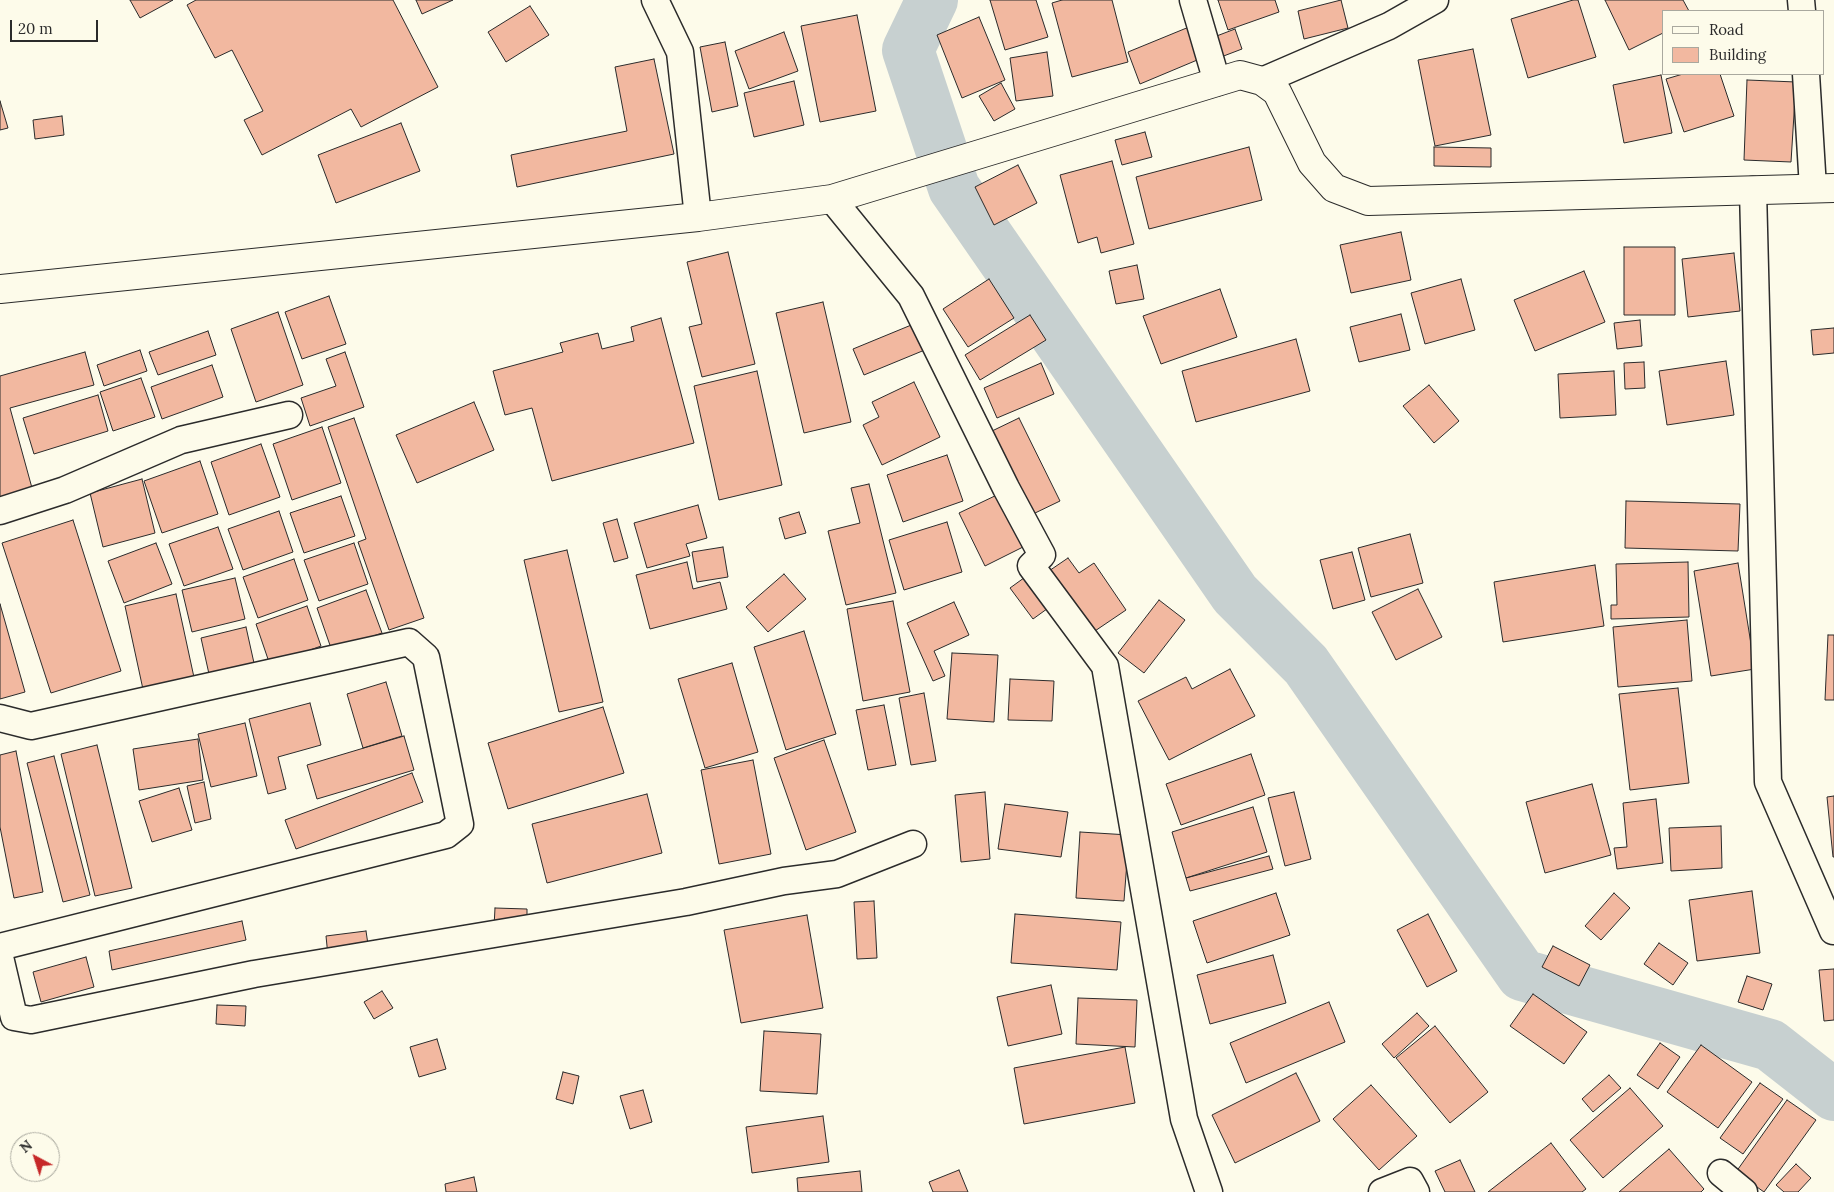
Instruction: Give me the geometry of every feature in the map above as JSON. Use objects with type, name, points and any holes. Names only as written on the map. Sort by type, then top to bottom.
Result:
[{"type":"street","points":[[655,0],[680,52],[698,217]]},
{"type":"street","points":[[1193,0],[1217,82]]},
{"type":"street","points":[[1262,81],[1390,26],[1435,0]]},
{"type":"street","points":[[0,289],[698,217],[832,199],[1240,75],[1262,81],[1277,92],[1312,163],[1334,188],[1368,202],[1823,188],[1806,75]]},
{"type":"street","points":[[1753,190],[1768,782],[1834,931]]},
{"type":"street","points":[[832,199],[911,296],[1006,488],[1042,555],[1031,566],[1105,666],[1184,1119],[1209,1192]]},
{"type":"street","points":[[0,511],[64,490],[181,440],[288,415]]},
{"type":"street","points":[[0,718],[31,726],[409,642],[426,657],[460,824],[446,835],[0,947]]},
{"type":"street","points":[[0,957],[14,1017],[31,1020],[254,974],[686,902],[784,881],[837,874],[913,844]]},
{"type":"street","points":[[1721,1173],[1744,1192]]},
{"type":"street","points":[[1382,1192],[1410,1181],[1416,1192]]},
{"type":"building","points":[[130,0],[173,0],[140,18]]},
{"type":"building","points":[[196,0],[393,0],[438,87],[361,127],[351,109],[262,155],[244,120],[263,111],[232,50],[215,58],[187,5]]},
{"type":"building","points":[[416,0],[453,0],[422,14]]},
{"type":"building","points":[[990,0],[1036,0],[1048,37],[1005,50]]},
{"type":"building","points":[[1062,0],[1112,0],[1128,62],[1072,77],[1052,3]]},
{"type":"building","points":[[1218,0],[1275,0],[1279,12],[1228,30]]},
{"type":"building","points":[[1341,0],[1348,28],[1304,39],[1298,11]]},
{"type":"building","points":[[1578,0],[1596,57],[1528,78],[1511,19]]},
{"type":"building","points":[[1605,0],[1683,0],[1688,10],[1662,10],[1662,34],[1629,50]]},
{"type":"building","points":[[530,6],[549,35],[506,62],[488,32]]},
{"type":"building","points":[[857,15],[876,111],[820,122],[801,26]]},
{"type":"building","points":[[979,17],[1005,80],[962,98],[937,35]]},
{"type":"building","points":[[1189,27],[1202,58],[1140,84],[1128,52]]},
{"type":"building","points":[[1235,29],[1242,49],[1221,57],[1214,37]]},
{"type":"building","points":[[784,32],[798,71],[749,89],[735,51]]},
{"type":"building","points":[[725,42],[738,106],[712,112],[700,47]]},
{"type":"building","points":[[1473,49],[1491,135],[1435,146],[1418,60]]},
{"type":"building","points":[[1047,52],[1053,96],[1016,101],[1010,58]]},
{"type":"building","points":[[654,59],[674,154],[517,187],[511,155],[627,131],[615,67]]},
{"type":"building","points":[[1661,75],[1672,133],[1624,143],[1613,85]]},
{"type":"building","points":[[1680,75],[1720,75],[1734,116],[1684,132],[1666,79]]},
{"type":"building","points":[[1747,80],[1796,82],[1791,162],[1744,160]]},
{"type":"building","points":[[794,81],[804,125],[754,137],[744,93]]},
{"type":"building","points":[[1001,83],[1015,109],[994,121],[979,96]]},
{"type":"building","points":[[0,101],[8,128],[0,130]]},
{"type":"building","points":[[62,116],[64,135],[35,139],[33,120]]},
{"type":"building","points":[[401,123],[420,171],[336,203],[318,155]]},
{"type":"building","points":[[1145,132],[1152,157],[1122,165],[1115,140]]},
{"type":"building","points":[[1249,147],[1262,200],[1149,229],[1136,177]]},
{"type":"building","points":[[1434,147],[1491,148],[1491,167],[1434,166]]},
{"type":"building","points":[[1112,161],[1134,244],[1101,253],[1097,237],[1078,243],[1060,175]]},
{"type":"building","points":[[1018,165],[1037,203],[994,225],[975,187]]},
{"type":"building","points":[[1401,232],[1411,280],[1351,293],[1340,245]]},
{"type":"building","points":[[1624,247],[1675,247],[1675,315],[1624,315]]},
{"type":"building","points":[[728,252],[755,364],[702,377],[689,327],[702,324],[687,262]]},
{"type":"building","points":[[1734,253],[1740,311],[1688,317],[1682,259]]},
{"type":"building","points":[[1137,265],[1144,299],[1116,304],[1109,271]]},
{"type":"building","points":[[1584,271],[1605,322],[1535,351],[1514,300]]},
{"type":"building","points":[[989,279],[1014,318],[968,347],[943,309]]},
{"type":"building","points":[[1461,279],[1475,330],[1425,344],[1411,293]]},
{"type":"building","points":[[1220,289],[1237,337],[1161,364],[1143,316]]},
{"type":"building","points":[[329,296],[346,344],[302,359],[285,312]]},
{"type":"building","points":[[823,302],[851,422],[804,433],[776,313]]},
{"type":"building","points":[[278,312],[303,385],[256,402],[231,329]]},
{"type":"building","points":[[1401,314],[1410,350],[1359,362],[1350,327]]},
{"type":"building","points":[[1030,315],[1046,340],[980,380],[965,355]]},
{"type":"building","points":[[661,318],[694,443],[552,481],[532,408],[505,415],[493,371],[563,352],[560,343],[598,333],[602,349],[634,341],[631,327]]},
{"type":"building","points":[[1640,320],[1642,346],[1617,349],[1614,323]]},
{"type":"building","points":[[921,321],[932,347],[864,375],[853,349]]},
{"type":"building","points":[[1834,328],[1834,353],[1813,355],[1811,330]]},
{"type":"building","points":[[208,331],[216,355],[158,375],[149,352]]},
{"type":"building","points":[[1296,339],[1310,391],[1196,422],[1182,371]]},
{"type":"building","points":[[140,350],[147,371],[104,386],[97,365]]},
{"type":"building","points":[[85,352],[94,385],[10,408],[32,488],[0,497],[0,376]]},
{"type":"building","points":[[345,352],[364,407],[310,426],[301,398],[336,386],[326,359]]},
{"type":"building","points":[[1726,361],[1734,415],[1667,425],[1659,371]]},
{"type":"building","points":[[1644,362],[1645,388],[1625,389],[1624,363]]},
{"type":"building","points":[[1041,363],[1054,394],[997,418],[984,388]]},
{"type":"building","points":[[212,365],[223,397],[162,419],[151,387]]},
{"type":"building","points":[[757,371],[782,485],[719,500],[694,386]]},
{"type":"building","points":[[1614,371],[1616,415],[1560,418],[1558,374]]},
{"type":"building","points":[[141,378],[155,417],[113,431],[100,392]]},
{"type":"building","points":[[914,382],[940,437],[882,465],[863,425],[879,417],[872,402]]},
{"type":"building","points":[[1429,385],[1459,421],[1434,443],[1403,406]]},
{"type":"building","points":[[98,395],[108,431],[34,454],[23,418]]},
{"type":"building","points":[[474,402],[494,450],[417,483],[396,435]]},
{"type":"building","points":[[354,418],[424,618],[389,630],[358,542],[366,539],[328,427]]},
{"type":"building","points":[[1019,418],[1060,501],[1033,514],[992,431]]},
{"type":"building","points":[[322,427],[341,483],[292,500],[273,444]]},
{"type":"building","points":[[261,444],[280,497],[229,515],[211,462]]},
{"type":"building","points":[[947,455],[963,501],[903,522],[887,475]]},
{"type":"building","points":[[200,461],[218,514],[162,533],[144,481]]},
{"type":"building","points":[[142,479],[155,533],[103,547],[90,493]]},
{"type":"building","points":[[869,484],[896,593],[846,605],[828,531],[860,523],[851,488]]},
{"type":"building","points":[[999,494],[1025,546],[985,566],[959,513]]},
{"type":"building","points":[[341,496],[355,536],[304,553],[290,513]]},
{"type":"building","points":[[1626,501],[1740,504],[1738,551],[1625,548]]},
{"type":"building","points":[[698,505],[707,538],[686,544],[690,556],[647,568],[634,523]]},
{"type":"building","points":[[279,511],[293,552],[243,570],[228,529]]},
{"type":"building","points":[[799,512],[806,533],[785,539],[779,518]]},
{"type":"building","points":[[617,519],[628,558],[614,562],[603,523]]},
{"type":"building","points":[[73,520],[121,671],[51,693],[2,543]]},
{"type":"building","points":[[947,522],[962,572],[904,590],[889,540]]},
{"type":"building","points":[[218,527],[233,569],[184,586],[169,544]]},
{"type":"building","points":[[1410,534],[1423,583],[1371,597],[1358,548]]},
{"type":"building","points":[[156,543],[172,584],[124,603],[108,561]]},
{"type":"building","points":[[354,543],[368,584],[319,601],[304,560]]},
{"type":"building","points":[[723,547],[728,577],[697,582],[692,552]]},
{"type":"building","points":[[567,550],[603,702],[559,712],[524,560]]},
{"type":"building","points":[[1352,552],[1365,600],[1333,609],[1320,560]]},
{"type":"building","points":[[1068,558],[1079,573],[1094,563],[1126,610],[1089,635],[1046,573]]},
{"type":"building","points":[[294,559],[308,600],[258,618],[243,577]]},
{"type":"building","points":[[687,562],[693,589],[720,582],[727,609],[650,629],[636,575]]},
{"type":"building","points":[[1688,562],[1689,617],[1611,619],[1611,605],[1617,605],[1616,564]]},
{"type":"building","points":[[1738,563],[1755,669],[1711,676],[1694,571]]},
{"type":"building","points":[[1595,565],[1604,626],[1503,642],[1494,582]]},
{"type":"building","points":[[784,574],[806,599],[768,632],[746,607]]},
{"type":"building","points":[[1028,575],[1051,606],[1033,619],[1010,588]]},
{"type":"building","points":[[235,578],[245,619],[192,632],[182,590]]},
{"type":"building","points":[[1418,589],[1442,637],[1396,660],[1372,612]]},
{"type":"building","points":[[366,590],[382,633],[332,651],[317,608]]},
{"type":"building","points":[[176,594],[195,682],[144,694],[125,606]]},
{"type":"building","points":[[1159,600],[1185,620],[1144,673],[1118,653]]},
{"type":"building","points":[[893,601],[910,692],[863,701],[847,609]]},
{"type":"building","points":[[954,602],[969,635],[934,651],[945,676],[933,681],[907,623]]},
{"type":"building","points":[[0,604],[25,692],[0,699]]},
{"type":"building","points":[[307,606],[321,646],[270,665],[256,624]]},
{"type":"building","points":[[1687,620],[1692,681],[1618,687],[1613,627]]},
{"type":"building","points":[[246,627],[254,663],[209,674],[201,638]]},
{"type":"building","points":[[804,631],[836,734],[786,750],[754,647]]},
{"type":"building","points":[[1828,635],[1834,635],[1834,700],[1825,700]]},
{"type":"building","points":[[952,653],[998,655],[994,722],[947,719]]},
{"type":"building","points":[[732,663],[758,752],[705,768],[678,679]]},
{"type":"building","points":[[1230,669],[1255,716],[1169,760],[1138,701],[1186,677],[1192,689]]},
{"type":"building","points":[[1010,679],[1054,681],[1052,721],[1008,720]]},
{"type":"building","points":[[386,682],[402,736],[363,748],[347,694]]},
{"type":"building","points":[[1678,688],[1689,783],[1630,790],[1619,694]]},
{"type":"building","points":[[924,693],[936,761],[911,765],[899,698]]},
{"type":"building","points":[[310,703],[321,745],[278,757],[286,789],[268,794],[249,719]]},
{"type":"building","points":[[884,705],[896,765],[868,770],[856,710]]},
{"type":"building","points":[[603,707],[624,773],[508,809],[488,743]]},
{"type":"building","points":[[245,723],[257,776],[211,787],[198,734]]},
{"type":"building","points":[[404,736],[414,770],[317,799],[307,765]]},
{"type":"building","points":[[198,739],[203,780],[139,790],[133,749]]},
{"type":"building","points":[[824,740],[856,832],[806,850],[774,758]]},
{"type":"building","points":[[97,745],[132,888],[95,896],[61,754]]},
{"type":"building","points":[[16,751],[43,892],[14,898],[0,827],[0,755]]},
{"type":"building","points":[[1251,754],[1265,795],[1181,825],[1166,784]]},
{"type":"building","points":[[54,756],[90,895],[63,902],[27,763]]},
{"type":"building","points":[[753,760],[771,854],[719,864],[701,770]]},
{"type":"building","points":[[412,773],[423,802],[296,849],[285,820]]},
{"type":"building","points":[[204,782],[211,819],[195,823],[187,786]]},
{"type":"building","points":[[1592,784],[1611,855],[1545,873],[1526,802]]},
{"type":"building","points":[[179,788],[192,830],[152,842],[139,801]]},
{"type":"building","points":[[985,792],[990,859],[961,862],[955,795]]},
{"type":"building","points":[[1294,792],[1311,859],[1285,866],[1268,798]]},
{"type":"building","points":[[647,794],[662,853],[547,883],[532,824]]},
{"type":"building","points":[[1834,796],[1834,857],[1833,857],[1827,797]]},
{"type":"building","points":[[1656,799],[1663,863],[1617,869],[1614,848],[1627,847],[1623,803]]},
{"type":"building","points":[[1005,804],[1068,812],[1061,857],[998,849]]},
{"type":"building","points":[[1253,807],[1267,852],[1186,878],[1172,832]]},
{"type":"building","points":[[1721,826],[1722,868],[1671,871],[1669,828]]},
{"type":"building","points":[[1080,832],[1129,835],[1124,901],[1076,898]]},
{"type":"building","points":[[1269,856],[1273,869],[1190,891],[1186,878]]},
{"type":"building","points":[[1752,891],[1760,953],[1697,961],[1689,900]]},
{"type":"building","points":[[1276,893],[1290,935],[1207,963],[1193,921]]},
{"type":"building","points":[[1614,893],[1630,908],[1601,940],[1585,926]]},
{"type":"building","points":[[874,901],[877,958],[857,959],[854,902]]},
{"type":"building","points":[[495,908],[527,909],[527,927],[494,927]]},
{"type":"building","points":[[1015,914],[1121,922],[1117,970],[1011,963]]},
{"type":"building","points":[[1428,914],[1457,971],[1427,987],[1397,930]]},
{"type":"building","points":[[807,915],[823,1008],[741,1023],[724,930]]},
{"type":"building","points":[[242,921],[246,940],[112,970],[109,951]]},
{"type":"building","points":[[366,931],[369,951],[328,956],[326,936]]},
{"type":"building","points":[[1659,943],[1688,963],[1673,985],[1644,964]]},
{"type":"building","points":[[1553,946],[1590,965],[1579,986],[1542,967]]},
{"type":"building","points":[[1273,955],[1286,1003],[1210,1024],[1197,975]]},
{"type":"building","points":[[86,957],[94,987],[41,1002],[33,972]]},
{"type":"building","points":[[1834,969],[1834,1020],[1824,1021],[1819,970]]},
{"type":"building","points":[[1747,976],[1772,984],[1763,1010],[1738,1002]]},
{"type":"building","points":[[1051,985],[1062,1034],[1008,1046],[997,997]]},
{"type":"building","points":[[382,991],[393,1008],[374,1019],[364,1002]]},
{"type":"building","points":[[1533,994],[1587,1032],[1564,1064],[1510,1026]]},
{"type":"building","points":[[1078,998],[1137,1000],[1135,1047],[1076,1044]]},
{"type":"building","points":[[1329,1002],[1345,1042],[1246,1083],[1230,1043]]},
{"type":"building","points":[[217,1005],[246,1006],[245,1026],[216,1024]]},
{"type":"building","points":[[1417,1013],[1429,1026],[1394,1058],[1382,1044]]},
{"type":"building","points":[[1435,1026],[1488,1092],[1450,1123],[1396,1058]]},
{"type":"building","points":[[764,1031],[821,1034],[817,1094],[760,1091]]},
{"type":"building","points":[[437,1039],[446,1069],[419,1077],[410,1047]]},
{"type":"building","points":[[1660,1043],[1680,1057],[1658,1089],[1637,1075]]},
{"type":"building","points":[[1701,1045],[1752,1082],[1718,1128],[1667,1092]]},
{"type":"building","points":[[1125,1047],[1135,1103],[1024,1124],[1014,1068]]},
{"type":"building","points":[[563,1072],[579,1076],[573,1104],[556,1099]]},
{"type":"building","points":[[1296,1073],[1320,1121],[1235,1163],[1212,1115]]},
{"type":"building","points":[[1609,1075],[1621,1088],[1593,1112],[1582,1099]]},
{"type":"building","points":[[1760,1083],[1783,1099],[1743,1154],[1720,1138]]},
{"type":"building","points":[[1371,1085],[1417,1136],[1379,1170],[1333,1119]]},
{"type":"building","points":[[1630,1088],[1663,1126],[1603,1178],[1570,1140]]},
{"type":"building","points":[[643,1090],[652,1122],[630,1129],[620,1096]]},
{"type":"building","points":[[1787,1100],[1816,1120],[1764,1192],[1736,1172]]},
{"type":"building","points":[[823,1116],[829,1162],[752,1173],[746,1127]]},
{"type":"building","points":[[1551,1143],[1586,1189],[1582,1192],[1488,1192]]},
{"type":"building","points":[[1669,1149],[1704,1189],[1701,1192],[1619,1192]]},
{"type":"building","points":[[1460,1160],[1475,1192],[1445,1192],[1435,1171]]},
{"type":"building","points":[[1796,1164],[1811,1178],[1798,1192],[1784,1192],[1776,1185]]},
{"type":"building","points":[[959,1170],[968,1192],[933,1192],[929,1182]]},
{"type":"building","points":[[860,1171],[862,1192],[798,1192],[797,1178]]},
{"type":"building","points":[[474,1177],[477,1192],[446,1192],[445,1184]]},
{"type":"waterway","points":[[932,0],[908,50],[954,188],[1235,594],[1306,665],[1522,975],[1770,1045],[1834,1095]]}]
